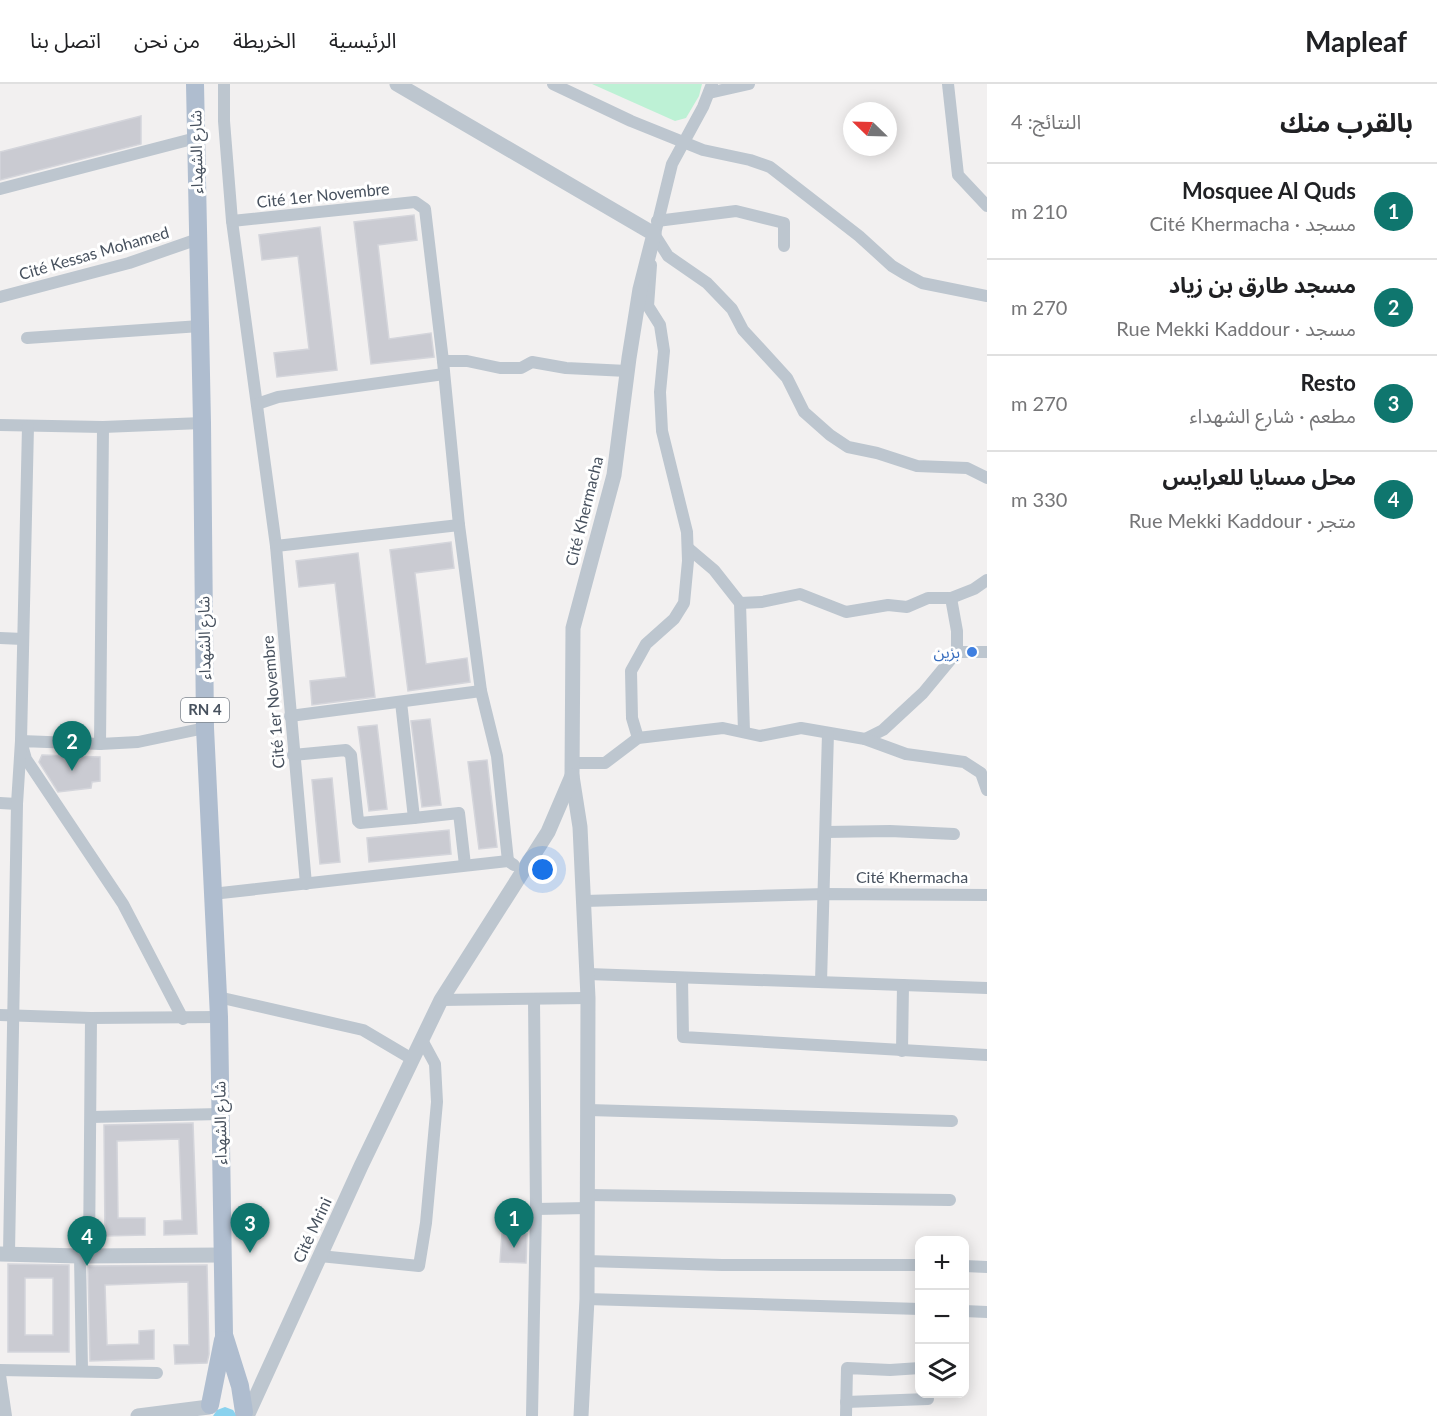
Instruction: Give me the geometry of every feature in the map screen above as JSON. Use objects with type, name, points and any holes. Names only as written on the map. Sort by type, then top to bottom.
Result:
[{"type":"main road","name":"شارع الشهداء","points":[[195,84],[205,728],[219,1017],[224,1335]]},
{"type":"main road","points":[[208,1409],[224,1335]]},
{"type":"main road","name":"RN 4","points":[[224,1335],[240,1386],[245,1415]]},
{"type":"main road","points":[[208,1409],[220,1400],[232,1401],[241,1407],[245,1415]]},
{"type":"street","points":[[224,84],[224,122],[232,222]]},
{"type":"street","points":[[398,84],[655,227],[668,256],[707,283],[732,309],[743,330],[787,378],[804,412],[830,435],[848,447],[877,453],[917,466],[967,468],[987,478]]},
{"type":"street","points":[[553,84],[631,121],[703,150],[750,160],[770,167],[859,236],[892,266],[907,275],[922,283],[987,296]]},
{"type":"street","points":[[638,738],[632,718],[632,670],[646,644],[674,619],[684,603],[688,548],[687,532],[662,431],[660,392],[664,351],[660,325],[648,306],[655,227],[672,164],[703,107],[710,89],[748,84]]},
{"type":"street","points":[[948,84],[958,175],[987,206]]},
{"type":"street","points":[[0,189],[196,138]]},
{"type":"street","name":"Cité 1er Novembre","points":[[306,884],[276,546],[232,222],[414,202],[424,209],[459,525],[481,691],[497,756],[508,861]]},
{"type":"street","points":[[655,227],[736,211],[784,223],[784,246]]},
{"type":"street","name":"Cité Khermacha","points":[[581,1416],[587,1299],[588,974],[580,827],[572,770],[573,628],[614,475],[640,289],[655,227]]},
{"type":"street","name":"Cité Kessas Mohamed","points":[[0,297],[129,263],[198,239]]},
{"type":"street","points":[[27,338],[200,326]]},
{"type":"street","points":[[257,404],[278,397],[466,361],[500,368],[520,368],[532,362],[566,368],[627,371]]},
{"type":"street","points":[[0,425],[104,427],[202,423]]},
{"type":"street","points":[[28,426],[21,741],[17,804],[14,1016],[5,1253],[84,1256],[222,1256]]},
{"type":"street","points":[[100,744],[104,427]]},
{"type":"street","points":[[276,546],[459,525]]},
{"type":"street","points":[[688,548],[714,570],[740,603],[744,732]]},
{"type":"street","points":[[740,603],[762,602],[800,594],[846,612],[888,605],[907,607],[928,598],[951,598],[974,589],[987,580]]},
{"type":"street","points":[[865,739],[883,730],[923,693],[957,652],[957,631],[951,598]]},
{"type":"street","points":[[0,638],[23,639]]},
{"type":"street","points":[[957,652],[987,652]]},
{"type":"street","points":[[290,716],[481,691]]},
{"type":"street","points":[[401,702],[414,818]]},
{"type":"street","points":[[21,741],[100,744],[138,742],[205,728]]},
{"type":"street","points":[[572,770],[605,763],[638,738],[723,728],[760,736],[801,728],[865,739],[906,754],[963,762],[981,773],[987,790]]},
{"type":"street","points":[[821,982],[828,733]]},
{"type":"street","points":[[21,741],[26,759],[123,904],[183,1018]]},
{"type":"street","points":[[294,754],[346,750],[349,752],[360,823],[459,813],[465,865]]},
{"type":"street","name":"Cité Mrini","points":[[245,1415],[441,1000],[548,832],[572,770]]},
{"type":"street","points":[[0,803],[17,804]]},
{"type":"street","points":[[826,832],[890,831],[954,834]]},
{"type":"street","points":[[212,894],[508,861],[522,871]]},
{"type":"street","name":"Cité Khermacha","points":[[585,901],[825,894],[987,896]]},
{"type":"street","points":[[588,974],[987,988]]},
{"type":"street","points":[[682,978],[683,1037],[987,1055]]},
{"type":"street","points":[[902,1051],[903,985]]},
{"type":"street","points":[[218,997],[363,1030],[412,1059]]},
{"type":"street","points":[[441,1000],[588,998]]},
{"type":"street","points":[[532,1416],[536,1209],[534,999]]},
{"type":"street","points":[[0,1015],[91,1018],[219,1017]]},
{"type":"street","points":[[82,1370],[84,1256],[91,1117],[91,1018]]},
{"type":"street","points":[[320,1256],[419,1266],[426,1223],[437,1102],[435,1064],[422,1040]]},
{"type":"street","points":[[589,1110],[952,1120]]},
{"type":"street","points":[[91,1117],[220,1114]]},
{"type":"street","points":[[536,1209],[587,1202],[950,1200]]},
{"type":"street","points":[[587,1261],[722,1265],[915,1265]]},
{"type":"street","points":[[969,1266],[987,1267]]},
{"type":"street","points":[[587,1299],[915,1310]]},
{"type":"street","points":[[969,1311],[987,1312]]},
{"type":"street","points":[[846,1416],[847,1368],[915,1368]]},
{"type":"street","points":[[0,1370],[157,1373]]},
{"type":"street","points":[[0,1375],[6,1416]]},
{"type":"street","points":[[846,1402],[927,1399]]},
{"type":"street","points":[[138,1416],[208,1409]]},
{"type":"green space","points":[[592,84],[702,84],[699,96],[686,118],[675,121]]},
{"type":"water","points":[[225,1407],[233,1410],[237,1416],[213,1416],[217,1410]]},
{"type":"building","points":[[141,116],[141,144],[0,180],[0,152]]},
{"type":"building","points":[[414,215],[417,240],[378,245],[389,339],[431,333],[434,357],[371,364],[354,222]]},
{"type":"building","points":[[320,227],[337,370],[277,377],[274,353],[309,349],[298,256],[262,260],[259,235]]},
{"type":"building","points":[[451,542],[454,568],[415,573],[426,664],[467,658],[470,682],[408,691],[390,550]]},
{"type":"building","points":[[358,553],[375,697],[312,705],[310,681],[346,677],[335,583],[299,587],[296,561]]},
{"type":"building","points":[[430,719],[441,805],[422,807],[411,721]]},
{"type":"building","points":[[377,725],[387,809],[369,811],[358,727]]},
{"type":"building","points":[[42,755],[100,757],[100,781],[92,782],[91,788],[58,792],[39,762]]},
{"type":"building","points":[[487,760],[497,847],[479,849],[468,762]]},
{"type":"building","points":[[332,778],[340,862],[320,864],[312,780]]},
{"type":"building","points":[[449,830],[451,854],[369,862],[367,838]]},
{"type":"building","points":[[193,1123],[197,1234],[164,1235],[164,1221],[182,1220],[179,1139],[117,1141],[118,1218],[145,1218],[145,1235],[105,1236],[104,1125]]},
{"type":"building","points":[[502,1233],[527,1234],[526,1263],[500,1262]]},
{"type":"building","points":[[8,1264],[69,1265],[69,1352],[8,1352]],"holes":[[[25,1278],[53,1278],[53,1335],[25,1335]]]},
{"type":"building","points":[[207,1265],[209,1354],[207,1363],[175,1364],[174,1345],[189,1345],[188,1282],[105,1285],[107,1345],[139,1344],[139,1331],[154,1330],[154,1359],[90,1361],[88,1266]]},
{"type":"place","name":"بزين","points":[[972,652]]},
{"type":"place","name":"مسجد طارق بن زياد","points":[[72,771]]},
{"type":"place","name":"Mosquee Al Quds","points":[[514,1248]]},
{"type":"place","name":"Resto","points":[[250,1253]]},
{"type":"place","name":"محل مسايا للعرايس","points":[[87,1266]]}]
